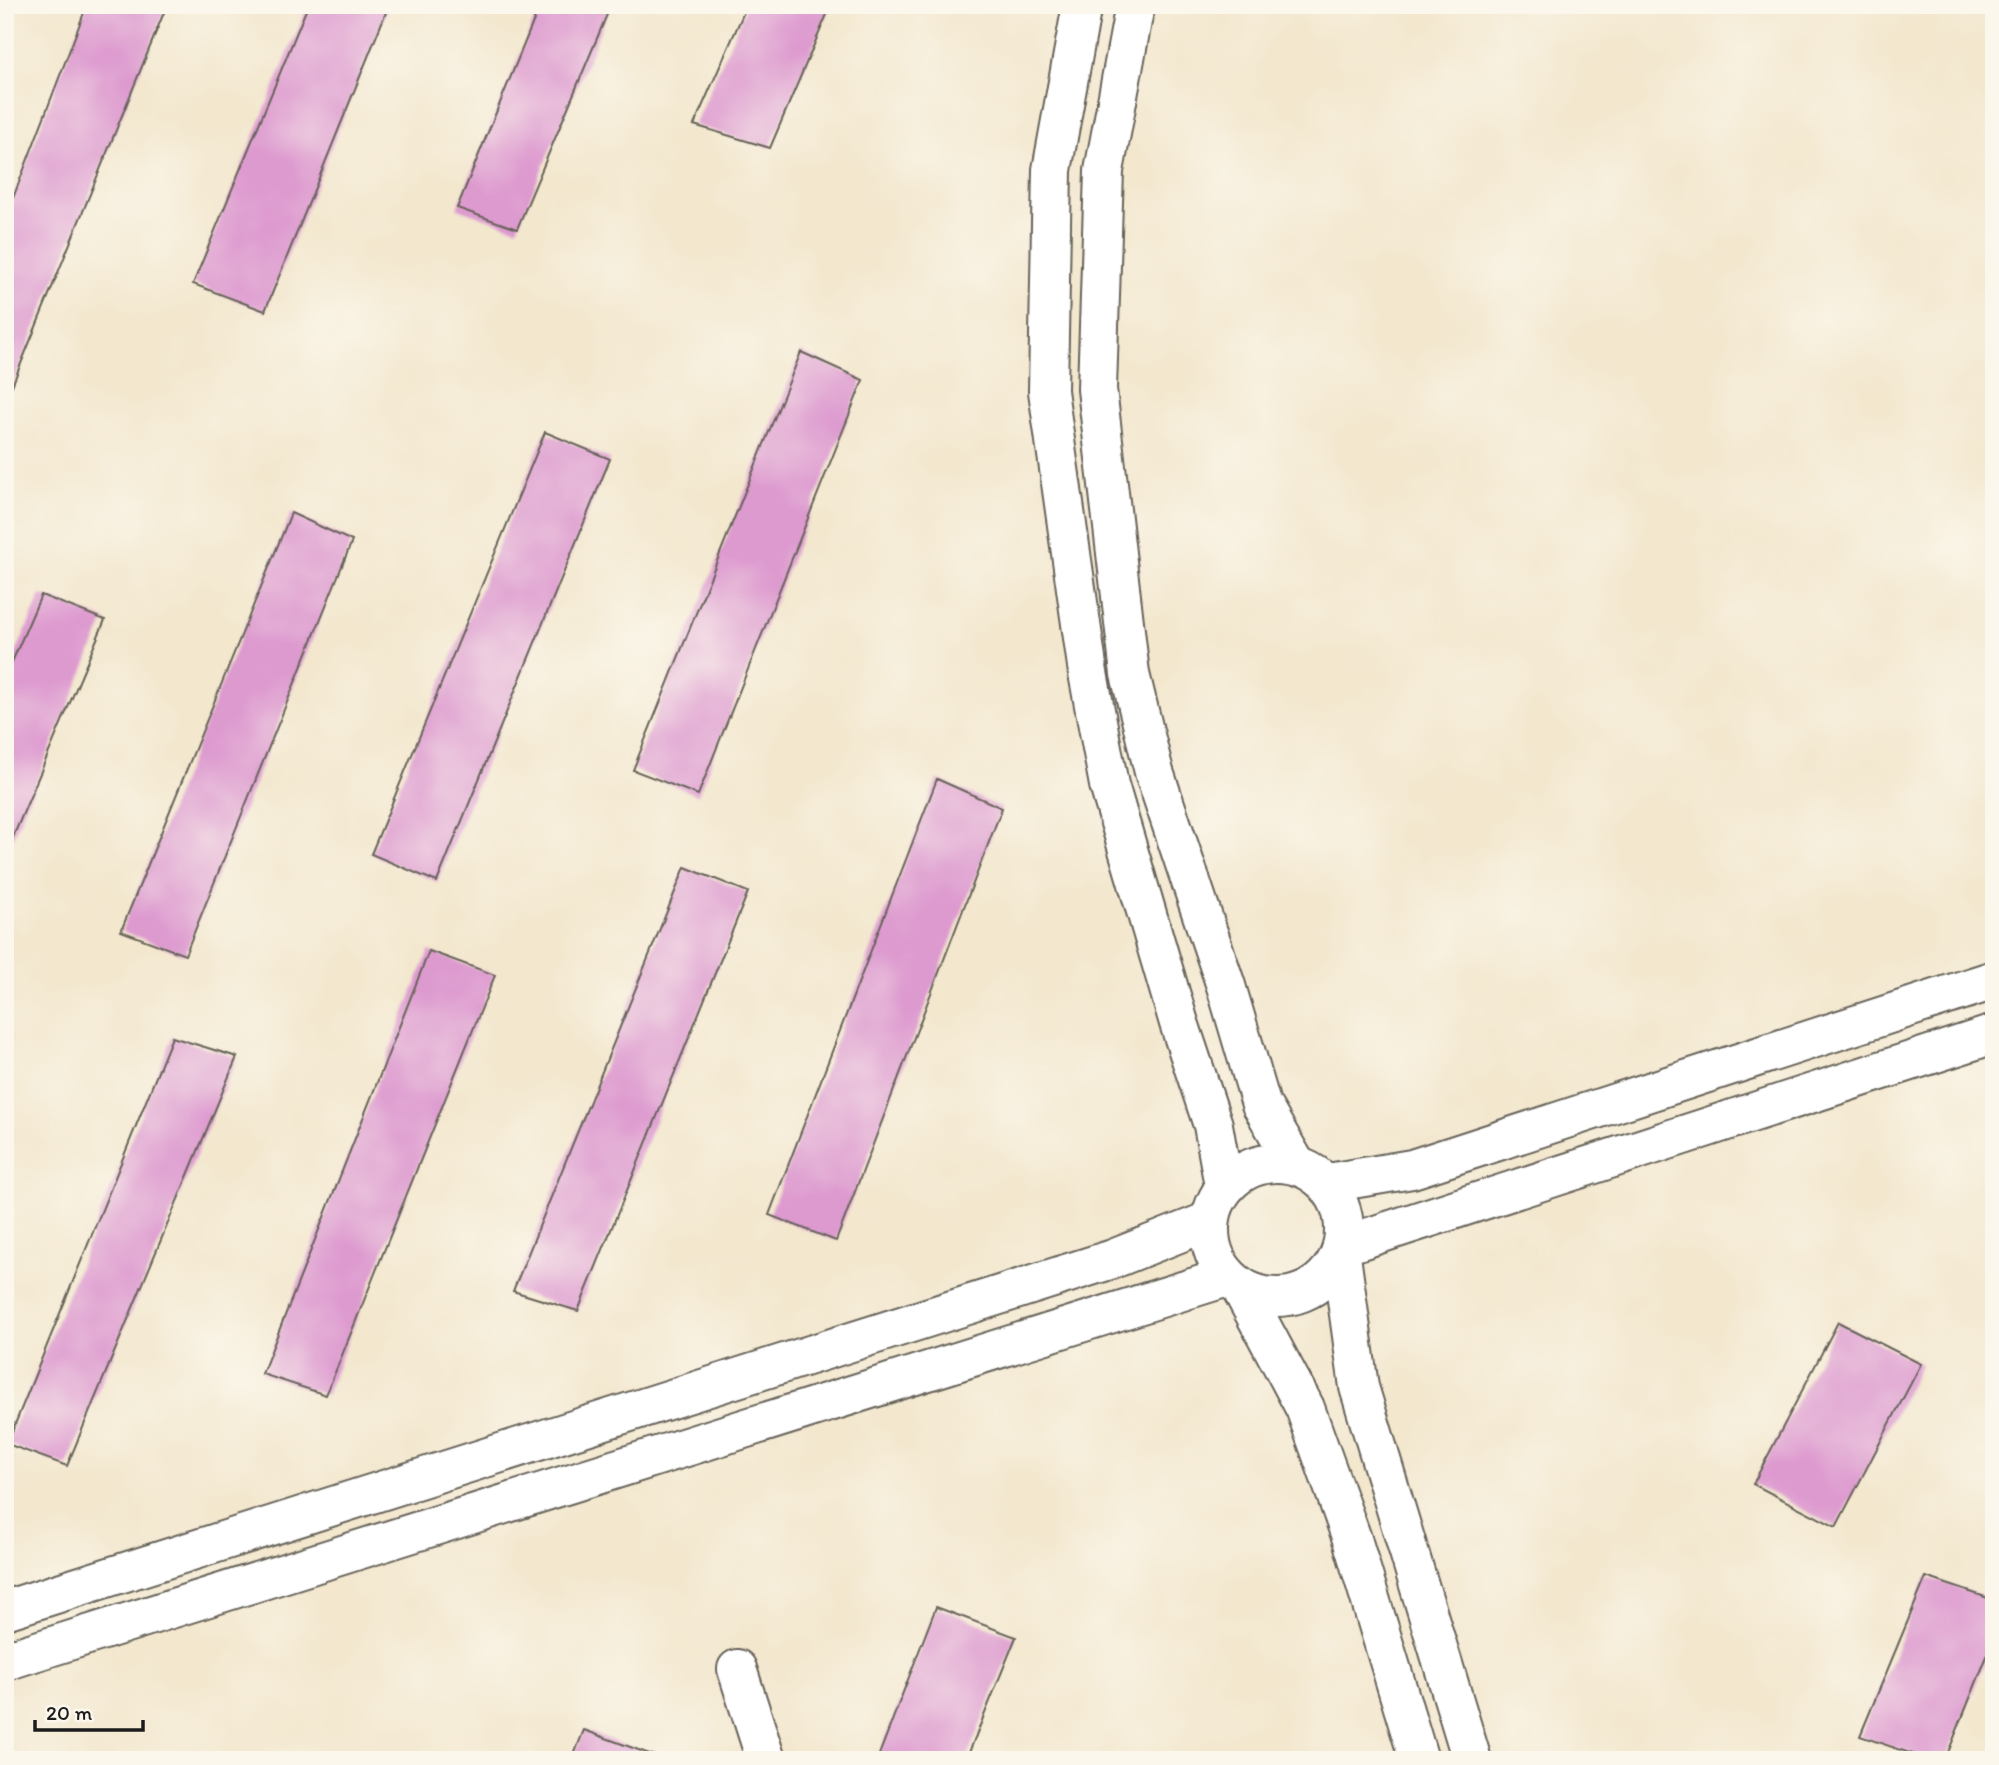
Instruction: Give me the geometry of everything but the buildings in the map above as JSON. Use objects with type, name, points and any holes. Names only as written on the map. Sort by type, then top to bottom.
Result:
[{"type":"street","points":[[1082,5],[1052,170],[1048,391],[1088,673],[1109,785],[1179,1023],[1213,1125],[1224,1186]]},
{"type":"street","points":[[1136,5],[1104,171],[1097,389],[1130,674],[1154,772],[1226,986],[1261,1104],[1295,1163],[1328,1182],[1346,1217],[1342,1251],[1359,1387],[1472,1760]]},
{"type":"street","points":[[1052,170],[1104,171]]},
{"type":"street","points":[[1109,785],[1154,772]]},
{"type":"street","points":[[1328,1182],[1412,1169],[1994,980]]},
{"type":"street","points":[[5,1661],[1234,1283],[1279,1298],[1317,1286],[1342,1251],[1994,1034]]},
{"type":"street","points":[[1295,1163],[1256,1164],[1224,1186],[1209,1221],[1212,1251],[1234,1283],[1305,1408],[1352,1539],[1419,1760]]},
{"type":"street","points":[[5,1610],[1113,1259],[1209,1221]]},
{"type":"street","points":[[737,1669],[766,1760]]}]
